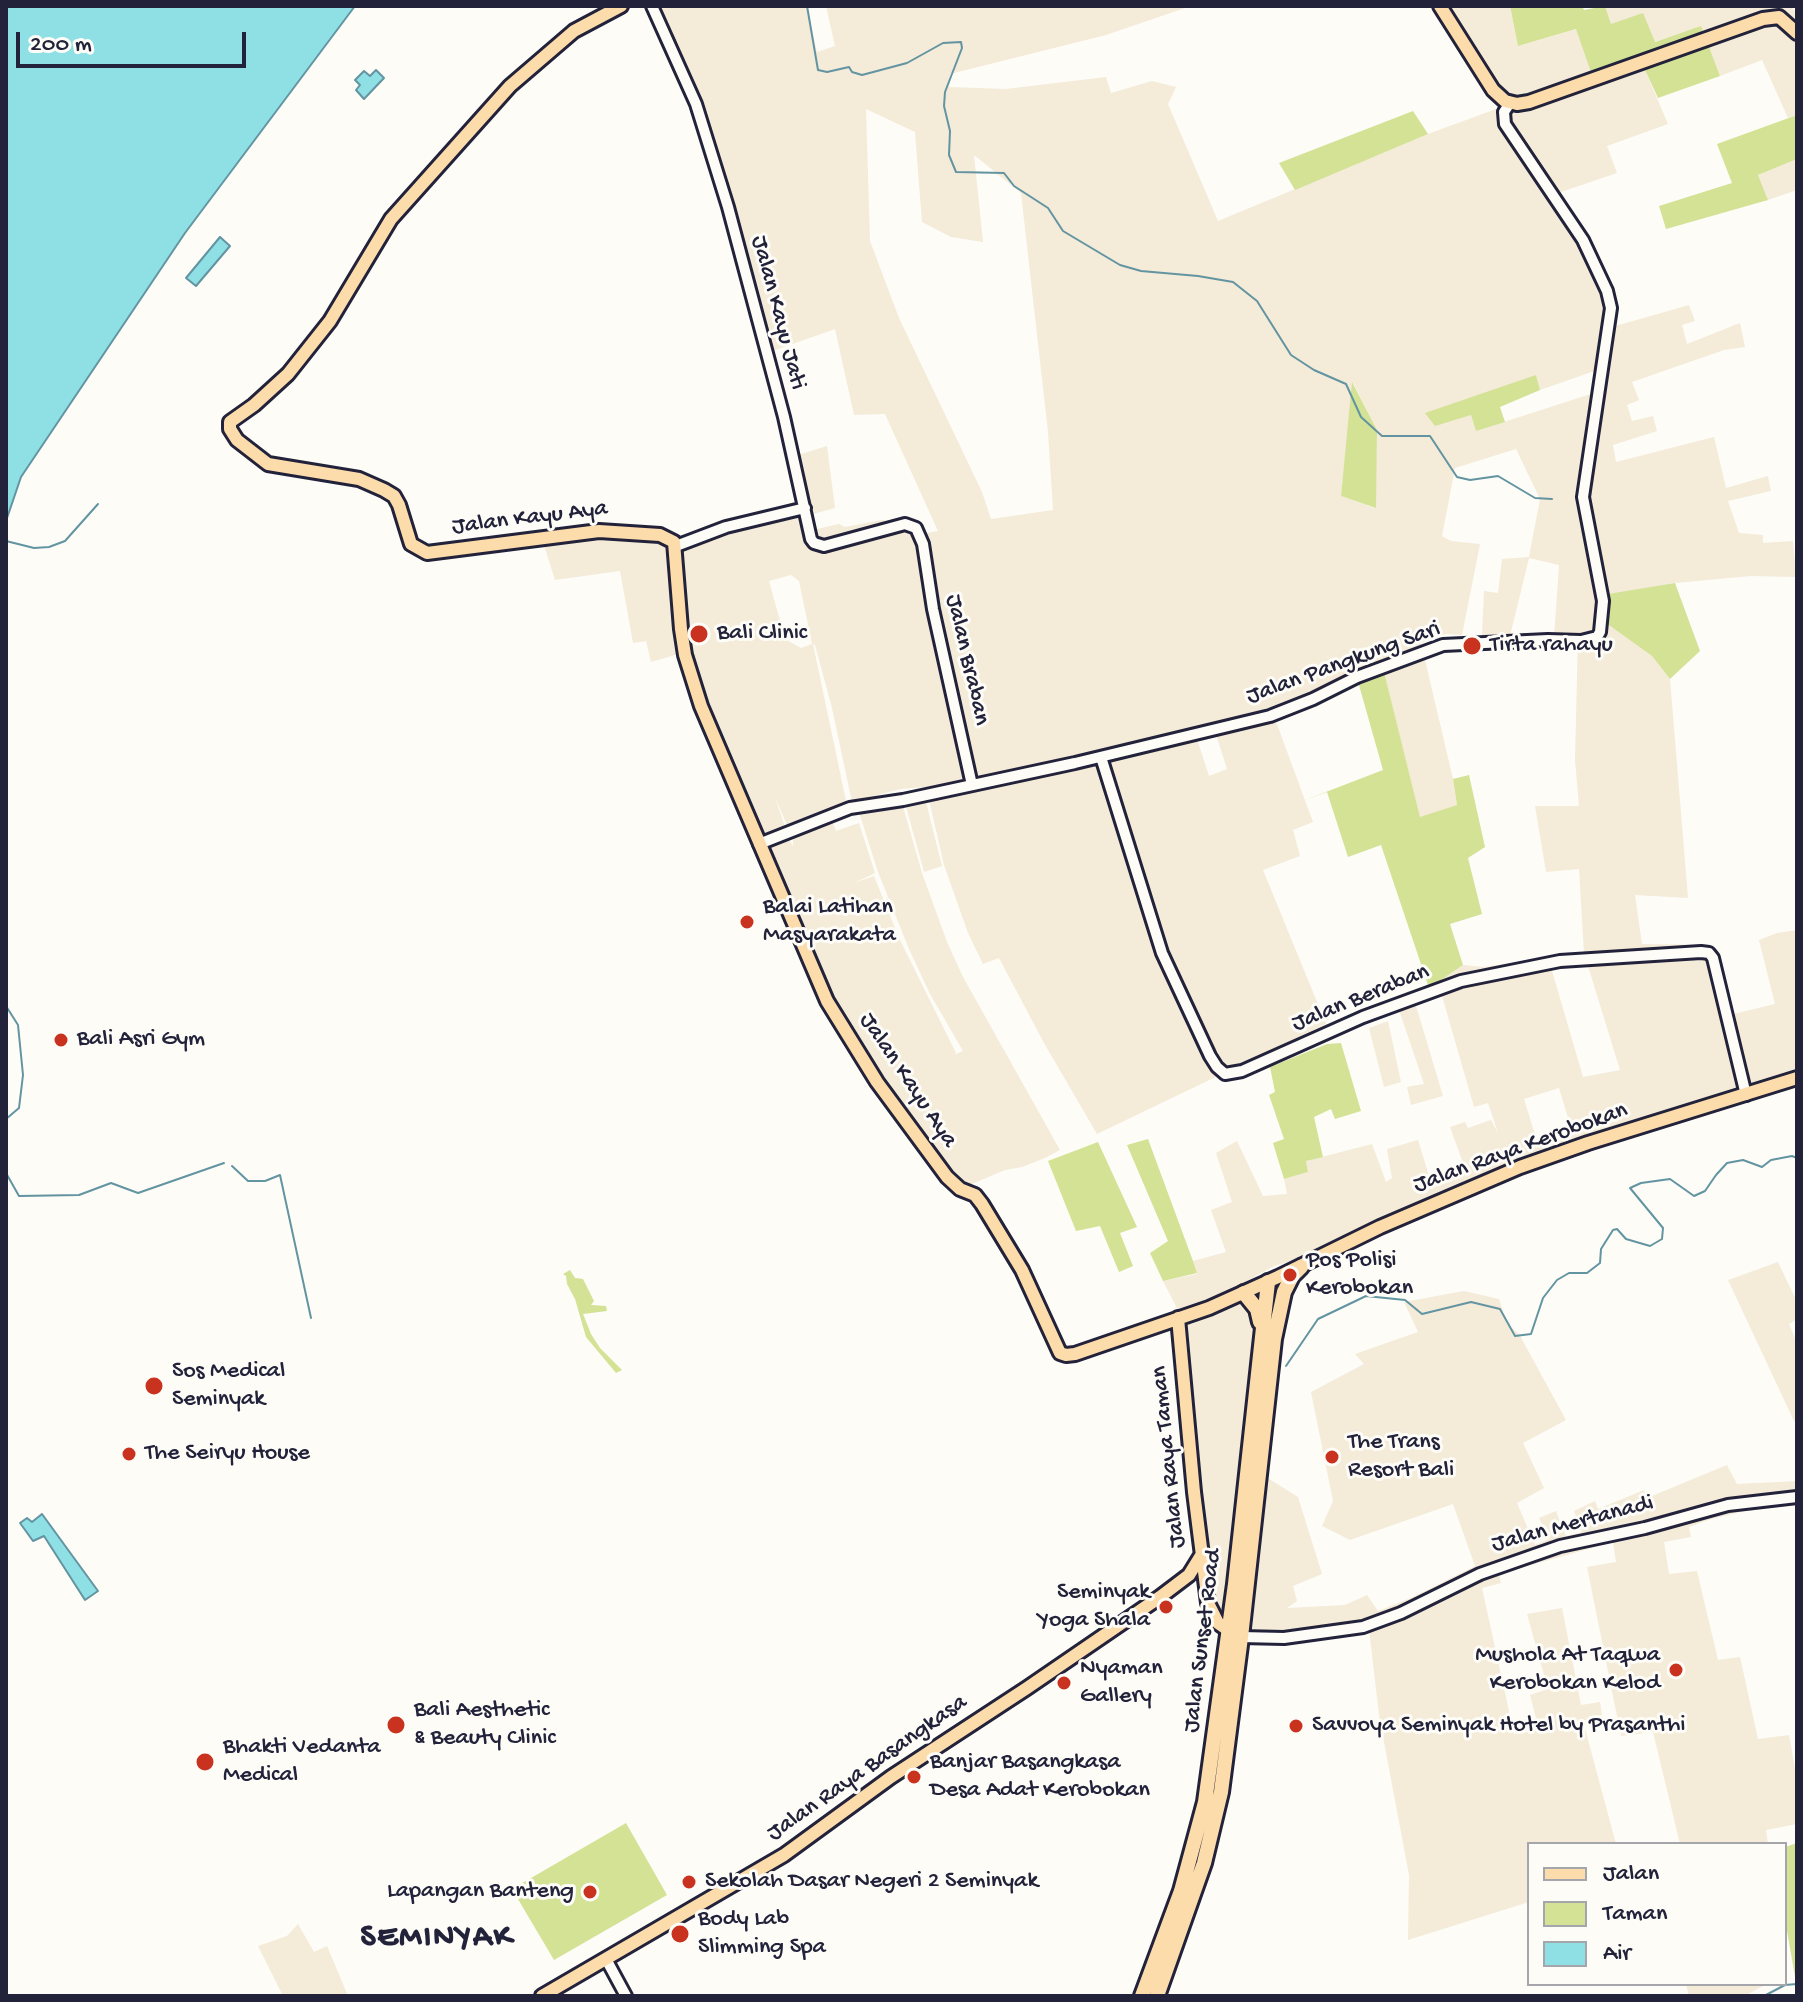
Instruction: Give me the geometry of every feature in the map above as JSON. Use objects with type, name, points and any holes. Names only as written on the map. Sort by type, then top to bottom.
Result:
[{"type":"highway","points":[[1268,1341],[1284,1292],[1301,1267]]},
{"type":"highway","points":[[1268,1341],[1273,1279]]},
{"type":"highway","points":[[1243,1293],[1257,1309],[1268,1341]]},
{"type":"highway","name":"Jalan Sunset Road","points":[[1157,1996],[1184,1924],[1213,1829],[1226,1757],[1235,1634],[1268,1341]]},
{"type":"highway","name":"Jalan Sunset Road","points":[[1142,1996],[1181,1891],[1203,1813],[1235,1634]]},
{"type":"main road","name":"Jalan Kayu Aya","points":[[621,6],[574,31],[510,86],[391,219],[330,321],[288,374],[229,424],[237,440],[268,464],[359,479],[384,490],[394,496],[399,505],[411,544],[427,553],[599,531],[655,534],[674,543],[685,655],[701,706],[827,1001],[877,1082],[947,1178],[960,1189],[975,1195],[982,1204],[1022,1270],[1059,1350],[1068,1355],[1178,1318],[1273,1279]]},
{"type":"main road","points":[[1440,6],[1488,84],[1510,103],[1529,102],[1763,19],[1779,17],[1797,33]]},
{"type":"main road","name":"Jalan Raya Kerobokan","points":[[1273,1279],[1380,1227],[1520,1167],[1797,1078]]},
{"type":"main road","name":"Jalan Raya Taman","points":[[1178,1318],[1208,1603],[1218,1623],[1235,1634]]},
{"type":"main road","name":"Jalan Raya Basangkasa","points":[[542,1996],[784,1855],[884,1782],[1160,1597],[1189,1575],[1202,1554]]},
{"type":"street","name":"Jalan Kayu Jati","points":[[652,6],[696,104],[728,207],[784,417],[811,539],[815,544],[833,544],[905,524],[916,528],[923,544]]},
{"type":"street","name":"Jalan Pangkung Sari","points":[[759,844],[850,808],[903,800],[1101,757],[1270,716],[1357,677],[1443,645],[1594,639],[1600,632],[1603,608],[1583,497],[1611,308],[1607,291],[1583,240],[1505,124],[1504,112],[1510,103]]},
{"type":"street","points":[[674,543],[805,508]]},
{"type":"street","name":"Jalan Braban","points":[[923,544],[933,609],[972,785]]},
{"type":"street","name":"Jalan Beraban","points":[[1101,757],[1162,953],[1210,1056],[1225,1074],[1242,1071],[1363,1017],[1461,981],[1560,961],[1701,952],[1709,953],[1713,958],[1746,1095]]},
{"type":"street","name":"Jalan Mertanadi","points":[[1235,1634],[1284,1638],[1363,1627],[1401,1613],[1456,1584],[1527,1557],[1739,1503],[1797,1497]]},
{"type":"street","points":[[606,1959],[626,1996]]},
{"type":"shaded area","points":[[656,6],[806,6],[817,52],[835,46],[826,6],[1191,6],[1106,35],[950,74],[949,87],[1006,89],[1106,77],[1111,93],[1152,81],[1176,87],[1168,104],[1218,221],[1428,134],[1507,105],[1447,6],[1510,6],[1518,46],[1577,29],[1640,58],[1668,124],[1607,146],[1617,173],[1558,193],[1584,227],[1616,301],[1612,327],[1689,305],[1695,321],[1682,325],[1687,344],[1740,323],[1745,347],[1724,350],[1632,382],[1639,400],[1627,405],[1632,421],[1653,416],[1657,431],[1613,445],[1616,462],[1714,437],[1726,488],[1768,476],[1771,491],[1728,501],[1739,533],[1763,535],[1763,543],[1793,541],[1796,577],[1751,576],[1675,583],[1602,596],[1597,628],[1609,624],[1652,656],[1670,679],[1688,898],[1635,895],[1642,944],[1710,945],[1729,1015],[1775,1004],[1759,940],[1797,930],[1797,1072],[1664,1117],[1539,1154],[1309,1256],[1274,1266],[1194,1310],[1179,1312],[1163,1281],[1197,1274],[1193,1261],[1226,1252],[1211,1210],[1232,1202],[1216,1153],[1237,1141],[1263,1196],[1287,1194],[1284,1179],[1308,1172],[1306,1161],[1372,1144],[1386,1182],[1392,1178],[1387,1149],[1418,1140],[1430,1179],[1422,1182],[1425,1188],[1466,1171],[1450,1127],[1465,1122],[1468,1128],[1491,1120],[1498,1133],[1488,1103],[1474,1107],[1438,982],[1463,965],[1484,967],[1548,957],[1583,1077],[1620,1070],[1584,953],[1579,869],[1546,872],[1535,806],[1579,806],[1575,760],[1578,637],[1554,638],[1559,565],[1529,558],[1510,636],[1482,635],[1484,591],[1498,593],[1502,559],[1529,557],[1540,499],[1516,449],[1455,468],[1442,536],[1451,541],[1480,544],[1462,635],[1446,634],[1421,643],[1457,805],[1420,818],[1381,661],[1357,677],[1271,708],[1313,822],[1293,830],[1300,856],[1263,870],[1326,1024],[1097,1134],[999,958],[983,964],[968,933],[944,865],[926,787],[900,789],[852,802],[832,708],[813,644],[846,801],[787,825],[775,797],[785,827],[770,835],[783,831],[793,846],[793,832],[831,818],[836,831],[859,823],[875,873],[854,883],[874,876],[899,938],[956,1053],[954,1055],[963,1051],[930,994],[909,949],[878,872],[858,809],[902,803],[922,873],[947,942],[963,977],[1060,1150],[965,1187],[941,1165],[855,1040],[816,971],[705,705],[686,641],[679,555],[682,546],[807,511],[795,456],[827,446],[835,508],[813,514],[817,529],[882,520],[910,524],[916,535],[938,531],[885,414],[854,415],[835,329],[770,352],[712,139]],"holes":[[[866,109],[915,132],[922,222],[951,237],[983,242],[974,155],[1021,193],[1048,432],[1053,510],[991,519],[982,492],[899,318],[870,241]],[[1600,369],[1597,392],[1476,431],[1471,415],[1536,375],[1540,390]],[[1353,383],[1377,430],[1375,508],[1341,496]],[[791,575],[799,581],[812,644],[801,648],[785,639],[769,581]],[[1212,722],[1227,769],[1209,776],[1193,727]],[[1559,1088],[1572,1131],[1536,1138],[1524,1099]]]},
{"type":"shaded area","points":[[1605,6],[1790,6],[1797,13],[1797,115],[1788,118],[1762,60],[1720,76],[1701,27],[1654,42],[1611,24]]},
{"type":"shaded area","points":[[1797,159],[1797,190],[1768,200],[1758,175]]},
{"type":"shaded area","points":[[615,533],[669,541],[682,653],[651,662],[646,641],[633,643],[620,571],[555,580],[543,542]]},
{"type":"shaded area","points":[[925,798],[942,866],[924,872],[905,803]]},
{"type":"shaded area","points":[[1409,991],[1443,1096],[1411,1105],[1407,1087],[1424,1084],[1395,998]]},
{"type":"shaded area","points":[[1388,1021],[1401,1082],[1384,1087],[1369,1028]]},
{"type":"shaded area","points":[[1778,1262],[1797,1302],[1797,1319],[1789,1324],[1797,1343],[1797,1419],[1794,1421],[1728,1280]]},
{"type":"shaded area","points":[[1464,1291],[1499,1299],[1507,1324],[1519,1334],[1566,1420],[1523,1443],[1544,1488],[1517,1503],[1535,1545],[1549,1539],[1539,1518],[1556,1511],[1566,1536],[1582,1532],[1574,1511],[1595,1501],[1598,1509],[1644,1490],[1647,1498],[1727,1465],[1737,1484],[1797,1481],[1797,1505],[1745,1511],[1711,1519],[1689,1527],[1691,1537],[1664,1542],[1669,1574],[1697,1571],[1718,1660],[1740,1657],[1758,1739],[1789,1735],[1797,1780],[1797,1824],[1766,1830],[1768,1842],[1680,1842],[1653,1732],[1621,1736],[1587,1567],[1616,1562],[1613,1542],[1499,1574],[1501,1583],[1482,1588],[1514,1734],[1539,1730],[1530,1695],[1548,1689],[1527,1614],[1562,1608],[1581,1705],[1600,1702],[1602,1715],[1583,1721],[1615,1842],[1527,1842],[1527,1903],[1408,1940],[1409,1875],[1379,1715],[1369,1629],[1276,1637],[1252,1631],[1266,1477],[1298,1497],[1322,1574],[1293,1586],[1297,1601],[1287,1608],[1345,1605],[1367,1595],[1378,1611],[1475,1566],[1453,1504],[1350,1540],[1322,1526],[1333,1501],[1311,1392],[1364,1364],[1355,1354],[1418,1332],[1404,1302]]},
{"type":"shaded area","points":[[1242,1295],[1256,1316],[1258,1344],[1226,1618],[1218,1616],[1211,1583],[1192,1438],[1183,1327]]},
{"type":"shaded area","points":[[298,1924],[314,1952],[327,1946],[348,1996],[283,1996],[258,1946],[287,1936]]},
{"type":"shaded area","points":[[1686,1986],[1763,1986],[1744,1996],[1689,1996]]},
{"type":"green space","points":[[1510,6],[1582,6],[1584,10],[1605,6],[1611,24],[1643,13],[1655,42],[1701,26],[1720,76],[1658,98],[1640,59],[1592,75],[1576,29],[1518,46]]},
{"type":"green space","points":[[1413,111],[1428,134],[1295,190],[1279,163]]},
{"type":"green space","points":[[1797,115],[1797,159],[1758,175],[1768,200],[1666,229],[1659,206],[1732,183],[1717,144]]},
{"type":"green space","points":[[1536,375],[1540,390],[1500,407],[1505,422],[1476,431],[1471,415],[1435,426],[1425,413]]},
{"type":"green space","points":[[1352,382],[1377,430],[1376,508],[1341,496]]},
{"type":"green space","points":[[1675,583],[1700,651],[1670,679],[1652,656],[1609,625],[1597,629],[1602,595]]},
{"type":"green space","points":[[1381,660],[1420,817],[1457,805],[1453,779],[1469,775],[1485,847],[1468,858],[1482,914],[1450,924],[1463,965],[1428,985],[1381,845],[1348,857],[1327,792],[1305,800],[1383,770],[1357,678],[1345,677]]},
{"type":"green space","points":[[1341,1043],[1361,1111],[1335,1119],[1331,1109],[1314,1117],[1323,1157],[1306,1161],[1308,1172],[1284,1179],[1273,1143],[1284,1139],[1269,1095],[1275,1092],[1270,1067],[1327,1044]]},
{"type":"green space","points":[[1148,1139],[1197,1273],[1163,1281],[1150,1253],[1168,1241],[1127,1145]]},
{"type":"green space","points":[[1098,1142],[1137,1227],[1120,1233],[1133,1266],[1119,1272],[1100,1226],[1076,1231],[1048,1161]]},
{"type":"green space","points":[[570,1270],[575,1278],[583,1279],[594,1301],[591,1305],[606,1306],[607,1311],[583,1314],[600,1348],[622,1370],[616,1373],[586,1337],[575,1299],[563,1274]]},
{"type":"green space","name":"Lapangan Banteng","points":[[626,1823],[667,1895],[554,1960],[512,1889]]},
{"type":"green space","points":[[1797,1843],[1797,1977],[1787,1931],[1787,1846]]},
{"type":"water","points":[[6,6],[355,6],[185,233],[21,477],[6,521]]},
{"type":"water","points":[[376,70],[384,78],[364,99],[356,90],[360,85],[355,80],[364,71],[370,76]]},
{"type":"water","points":[[220,237],[230,246],[196,286],[186,278]]},
{"type":"water","points":[[42,1514],[98,1591],[85,1600],[44,1536],[33,1541],[20,1523],[27,1518],[32,1522]]},
{"type":"waterway","points":[[807,6],[818,70],[827,72],[849,67],[852,72],[862,75],[907,63],[943,43],[961,42],[962,48],[945,92],[944,106],[950,131],[949,155],[956,172],[1004,173],[1014,186],[1048,208],[1063,231],[1120,265],[1141,271],[1233,282],[1257,301],[1291,355],[1314,370],[1346,384],[1361,417],[1382,436],[1430,436],[1457,477],[1470,480],[1498,476],[1535,498],[1552,499]]},
{"type":"waterway","points":[[6,541],[34,548],[65,541],[98,504]]},
{"type":"waterway","points":[[6,1006],[18,1025],[23,1075],[19,1108],[6,1119]]},
{"type":"waterway","points":[[1286,1366],[1318,1319],[1366,1296],[1405,1300],[1422,1314],[1471,1302],[1500,1309],[1515,1336],[1531,1334],[1543,1298],[1557,1280],[1569,1273],[1587,1273],[1600,1263],[1601,1249],[1613,1230],[1617,1229],[1626,1239],[1650,1246],[1662,1239],[1663,1228],[1630,1188],[1641,1183],[1670,1179],[1694,1196],[1705,1191],[1727,1163],[1743,1160],[1762,1167],[1771,1160],[1797,1158]]},
{"type":"waterway","points":[[6,1173],[19,1196],[79,1195],[111,1183],[138,1193],[224,1163]]},
{"type":"waterway","points":[[232,1166],[248,1181],[265,1181],[280,1175],[311,1318]]},
{"type":"waterway","points":[[1787,1985],[1797,1984]]},
{"type":"waterway","points":[[1764,1996],[1783,1986]]},
{"type":"place","name":"Bali Clinic","points":[[699,634]]},
{"type":"place","name":"Tirta rahayu","points":[[1472,646]]},
{"type":"place","name":"Balai Latihan Masyarakata","points":[[747,922]]},
{"type":"place","name":"Bali Asri Gym","points":[[61,1040]]},
{"type":"place","name":"Pos Polisi Kerobokan","points":[[1290,1275]]},
{"type":"place","name":"Sos Medical Seminyak","points":[[154,1386]]},
{"type":"place","name":"The Seiryu House","points":[[129,1454]]},
{"type":"place","name":"The Trans Resort Bali","points":[[1332,1457]]},
{"type":"place","name":"Seminyak Yoga Shala","points":[[1166,1607]]},
{"type":"place","name":"Mushola At Taqwa Kerobokan Kelod","points":[[1676,1670]]},
{"type":"place","name":"Nyaman Gallery","points":[[1064,1683]]},
{"type":"place","name":"Bali Aesthetic & Beauty Clinic","points":[[396,1725]]},
{"type":"place","name":"Savvoya Seminyak Hotel by Prasanthi","points":[[1296,1726]]},
{"type":"place","name":"Bhakti Vedanta Medical","points":[[205,1762]]},
{"type":"place","name":"Banjar Basangkasa Desa Adat Kerobokan","points":[[914,1777]]},
{"type":"place","name":"Sekolah Dasar Negeri 2 Seminyak","points":[[689,1882]]},
{"type":"place","name":"Lapangan Banteng","points":[[590,1892]]},
{"type":"place","name":"Body Lab Slimming Spa","points":[[680,1934]]},
{"type":"district","name":"SEMINYAK","points":[[437,1939]]}]
